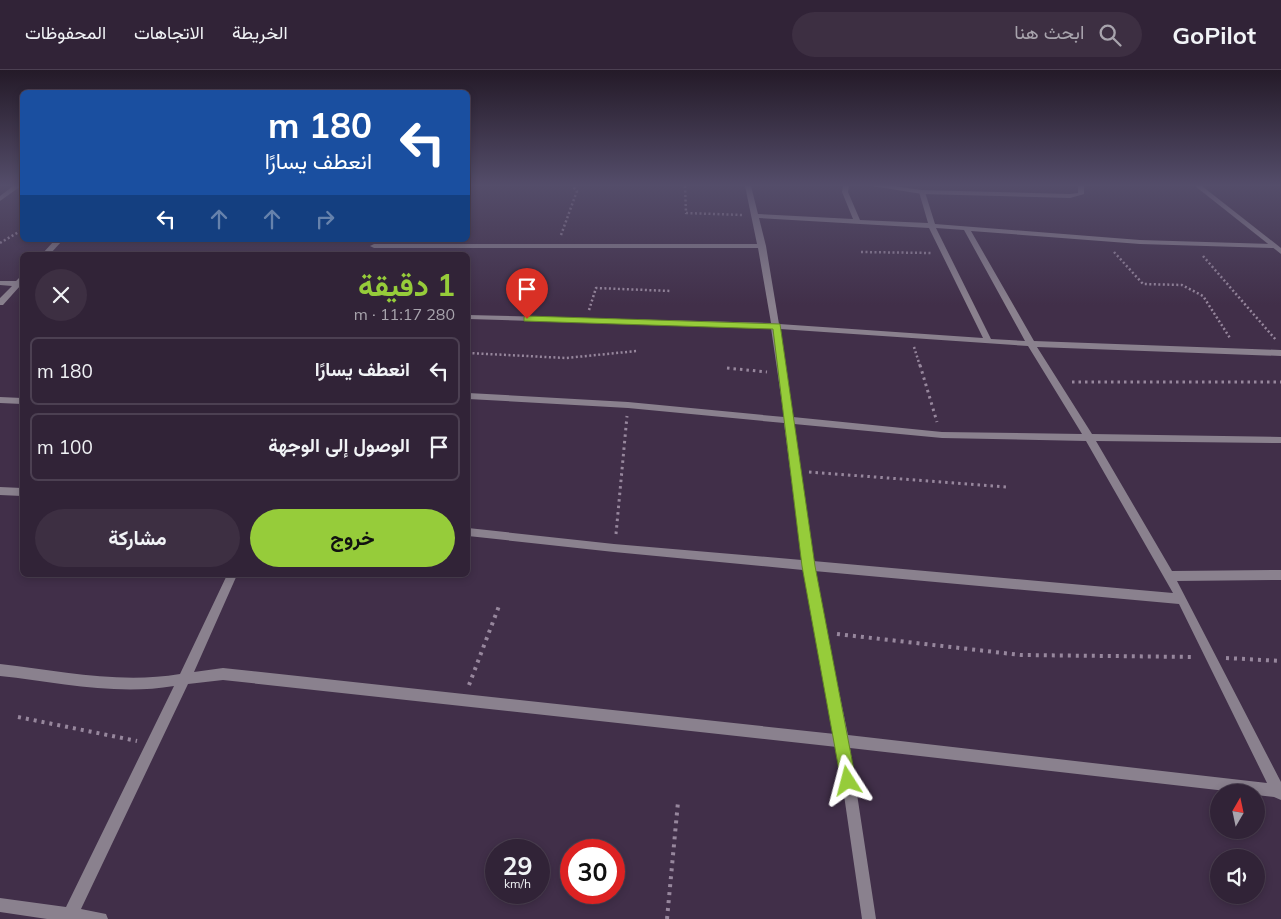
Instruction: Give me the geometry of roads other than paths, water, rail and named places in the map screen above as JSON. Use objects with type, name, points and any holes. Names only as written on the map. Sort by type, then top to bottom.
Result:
[{"type":"street","points":[[757,226],[777,326],[808,566],[819,632],[843,742],[869,919]]},
{"type":"street","points":[[926,226],[1104,240],[1192,245],[1273,246]]},
{"type":"street","points":[[932,226],[988,340]]},
{"type":"street","points":[[1248,226],[1281,252]]},
{"type":"street","points":[[967,229],[1031,344],[1089,437],[1170,576],[1213,657],[1280,792]]},
{"type":"street","points":[[48,252],[57,242]]},
{"type":"street","points":[[375,243],[557,246],[762,246]]},
{"type":"street","points":[[0,283],[20,283]]},
{"type":"street","points":[[0,304],[20,284]]},
{"type":"street","points":[[470,317],[777,326],[1031,344],[1281,353]]},
{"type":"street","points":[[470,396],[628,405],[790,422],[942,435],[1017,438],[1089,437],[1281,440]]},
{"type":"street","points":[[0,400],[20,402]]},
{"type":"street","points":[[0,491],[20,492]]},
{"type":"street","points":[[470,532],[614,548],[1182,599]]},
{"type":"street","points":[[1170,576],[1281,575]]},
{"type":"street","points":[[69,917],[186,677],[231,577]]},
{"type":"street","points":[[0,670],[137,684],[223,674],[1280,792]]},
{"type":"street","points":[[0,905],[69,917],[101,919]]}]
